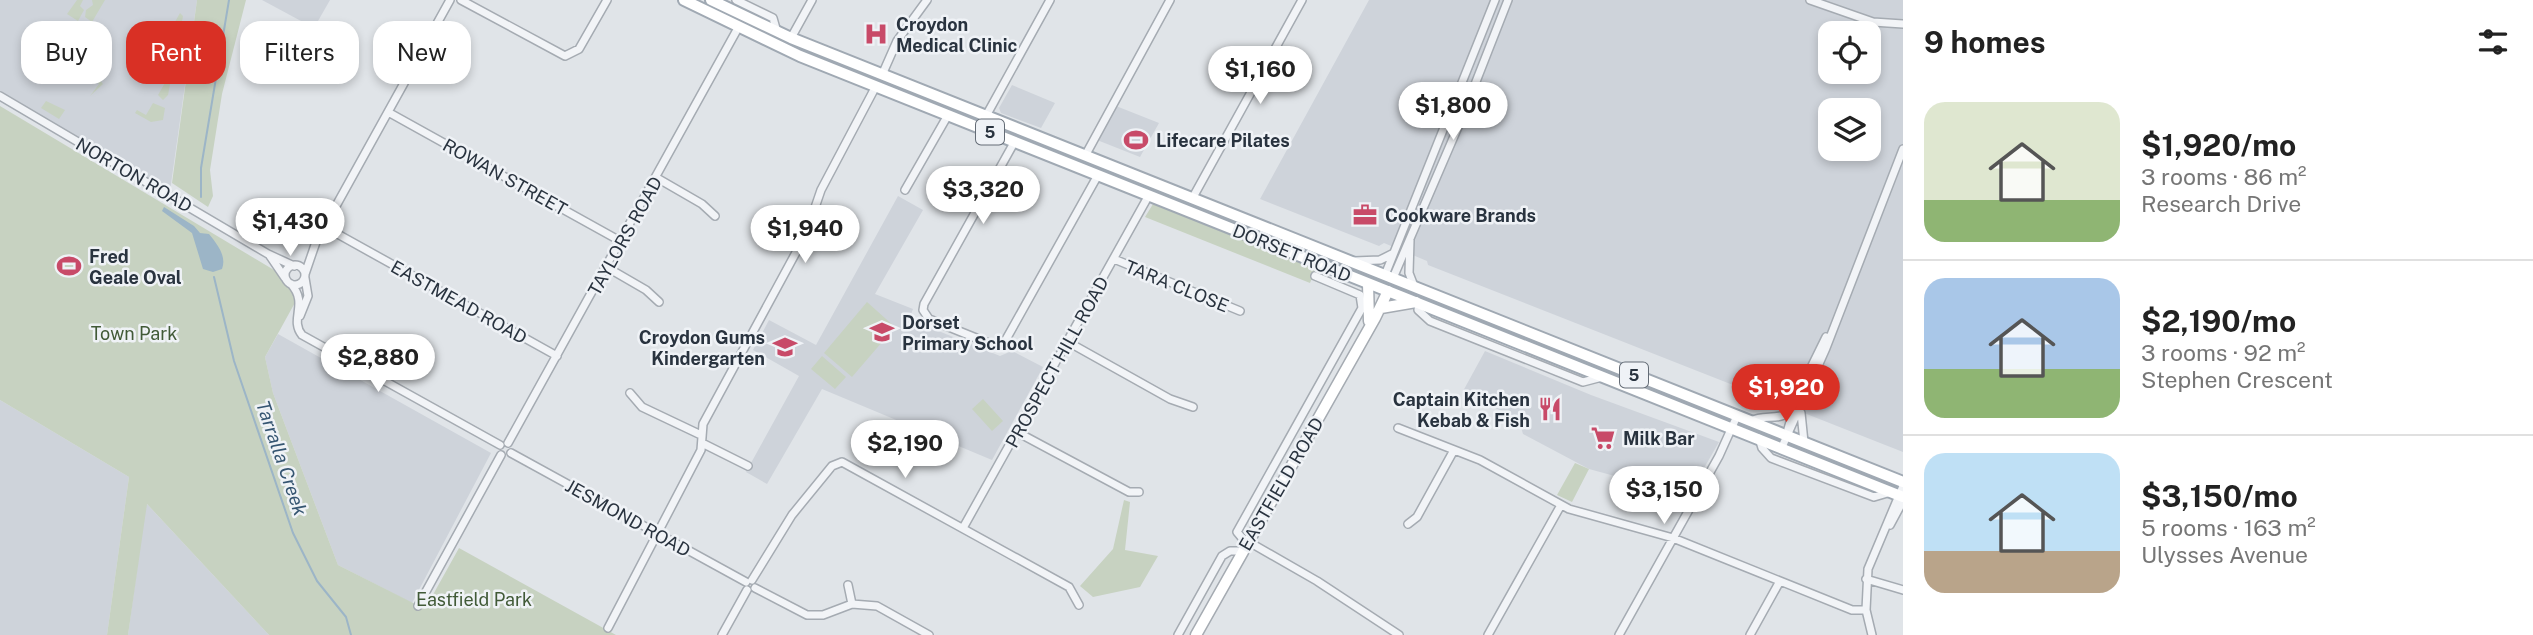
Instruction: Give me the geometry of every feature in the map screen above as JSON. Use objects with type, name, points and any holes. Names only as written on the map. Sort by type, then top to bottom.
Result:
[{"type":"main road","name":"DORSET ROAD","points":[[684,0],[738,28],[876,86],[1149,195],[1190,205],[1350,261],[1737,416],[1784,442],[1900,492]]},
{"type":"main road","name":"DORSET ROAD","points":[[711,0],[791,38],[1085,156],[1368,284],[1759,438],[1804,444],[1900,492]]},
{"type":"main road","points":[[738,28],[744,17]]},
{"type":"main road","points":[[876,86],[882,75]]},
{"type":"main road","points":[[1015,141],[1019,130]]},
{"type":"main road","name":"EASTFIELD ROAD","points":[[1364,337],[1389,276]]},
{"type":"main road","points":[[1368,284],[1370,321]]},
{"type":"main road","name":"EASTFIELD ROAD","points":[[1196,635],[1381,308],[1384,290]]},
{"type":"main road","points":[[1381,308],[1418,302]]},
{"type":"main road","points":[[1618,383],[1622,371]]},
{"type":"street","points":[[288,281],[300,284],[305,276],[316,242],[450,0]]},
{"type":"street","points":[[461,0],[565,55],[579,49],[607,0]]},
{"type":"street","points":[[736,0],[773,18],[777,32]]},
{"type":"street","points":[[791,38],[812,0]]},
{"type":"street","points":[[882,75],[897,41],[927,0]]},
{"type":"street","points":[[986,117],[1050,0]]},
{"type":"street","points":[[1085,156],[1170,0]]},
{"type":"street","points":[[1190,205],[1302,0]]},
{"type":"street","points":[[1389,276],[1392,254],[1494,0]]},
{"type":"street","points":[[1389,276],[1452,142],[1508,0]]},
{"type":"street","points":[[1810,0],[1873,22],[1903,24]]},
{"type":"street","name":"TAYLORS ROAD","points":[[508,443],[608,268],[738,28]]},
{"type":"street","points":[[1469,65],[1480,70]]},
{"type":"street","points":[[608,628],[657,534],[701,439],[703,424],[806,234],[821,190],[876,86]]},
{"type":"street","name":"NORTON ROAD","points":[[0,96],[268,254],[295,266],[305,276]]},
{"type":"street","name":"ROWAN STREET","points":[[388,112],[622,242]]},
{"type":"street","points":[[905,190],[948,115]]},
{"type":"street","points":[[1440,137],[1452,142]]},
{"type":"street","points":[[1015,141],[928,297],[923,310],[929,319],[995,345],[1007,340],[1098,174]]},
{"type":"street","points":[[1784,442],[1803,402],[1903,149]]},
{"type":"street","points":[[657,178],[702,204],[715,216]]},
{"type":"street","name":"PROSPECT HILL ROAD","points":[[963,528],[1149,195]]},
{"type":"street","name":"EASTMEAD ROAD","points":[[325,226],[556,356]]},
{"type":"street","points":[[1410,236],[1409,273],[1414,286]]},
{"type":"street","points":[[316,242],[295,266],[288,269],[288,281],[300,301],[299,332],[500,445],[508,443],[511,453],[501,454]]},
{"type":"street","name":"NORTON ROAD","points":[[268,254],[288,281]]},
{"type":"street","points":[[1350,261],[1380,260],[1392,254]]},
{"type":"street","name":"TARA CLOSE","points":[[1114,259],[1141,273],[1240,311]]},
{"type":"street","points":[[608,268],[646,290],[659,302]]},
{"type":"street","points":[[298,320],[309,296],[305,276]]},
{"type":"street","points":[[1315,276],[1356,292],[1362,299],[1362,308],[1238,525],[1238,535],[1245,547],[1317,581],[1399,635]]},
{"type":"street","points":[[1784,442],[1792,412],[1839,309]]},
{"type":"street","points":[[1344,340],[1364,337]]},
{"type":"street","points":[[1068,342],[1170,399],[1193,407]]},
{"type":"street","points":[[630,393],[642,407],[748,466]]},
{"type":"street","points":[[1803,402],[1800,421],[1804,444]]},
{"type":"street","points":[[1751,422],[1757,418],[1780,418],[1792,412]]},
{"type":"street","points":[[1619,635],[1737,416]]},
{"type":"street","points":[[1398,428],[1491,466],[1561,505],[1673,538],[1847,606],[1866,607]]},
{"type":"street","points":[[1017,432],[1129,492],[1139,492]]},
{"type":"street","points":[[1759,438],[1762,448],[1771,458],[1874,497],[1900,492]]},
{"type":"street","points":[[418,606],[501,454],[500,445]]},
{"type":"street","points":[[1408,524],[1417,517],[1454,450]]},
{"type":"street","name":"JESMOND ROAD","points":[[511,453],[807,615],[823,615],[852,604]]},
{"type":"street","points":[[722,635],[792,515],[839,462],[845,462],[1069,587],[1079,605]]},
{"type":"street","points":[[1872,635],[1866,607],[1866,579],[1873,554],[1900,492]]},
{"type":"street","points":[[1488,635],[1561,505]]},
{"type":"street","points":[[1178,635],[1224,552],[1245,547]]},
{"type":"street","points":[[1866,579],[1903,590]]},
{"type":"street","points":[[1750,635],[1780,581]]},
{"type":"street","points":[[848,585],[852,604],[877,606],[924,634]]},
{"type":"shaded area","points":[[0,0],[197,0],[194,21],[126,21],[126,84],[185,84],[170,191],[0,91]]},
{"type":"shaded area","points":[[262,0],[330,0],[318,21],[301,21]]},
{"type":"shaded area","points":[[1369,0],[1903,0],[1903,452],[1428,265],[1427,261],[1384,243],[1379,246],[1260,199]]},
{"type":"shaded area","points":[[1012,85],[1055,103],[1041,128],[1001,113],[999,108]]},
{"type":"shaded area","points":[[1116,106],[1159,123],[1140,157],[1097,140]]},
{"type":"shaded area","name":"Dorset Primary School","points":[[898,196],[923,210],[875,294],[913,309],[909,319],[1000,356],[1012,351],[1043,367],[992,460],[822,389],[767,484],[746,472],[799,376],[753,350],[769,320],[816,345]]},
{"type":"shaded area","points":[[278,334],[491,453],[412,603],[338,565],[273,393],[265,357]]},
{"type":"shaded area","points":[[1485,351],[1591,395],[1719,442],[1688,496],[1589,469],[1523,434],[1519,420],[1513,416],[1462,393]]},
{"type":"shaded area","points":[[0,400],[129,477],[107,635],[0,635]]},
{"type":"shaded area","points":[[146,503],[269,635],[128,635]]},
{"type":"green space","points":[[77,0],[83,0],[80,6],[84,10],[78,21],[67,14]]},
{"type":"green space","points":[[92,0],[105,0],[91,21],[85,17],[86,10],[93,5]]},
{"type":"green space","points":[[197,0],[246,0],[226,78],[226,21],[194,21]]},
{"type":"green space","points":[[180,13],[183,16],[182,21],[175,21]]},
{"type":"green space","points":[[164,84],[170,84],[168,95],[163,100],[158,95]]},
{"type":"green space","points":[[186,84],[225,84],[210,170],[213,196],[208,207],[172,183]]},
{"type":"green space","points":[[46,101],[65,110],[59,119],[41,108]]},
{"type":"green space","points":[[153,103],[165,108],[163,120],[151,122],[135,113],[137,110],[146,115]]},
{"type":"green space","name":"Town Park","points":[[0,106],[279,273],[297,299],[265,357],[273,393],[338,565],[425,609],[459,548],[616,635],[269,635],[147,504],[128,635],[107,635],[129,477],[0,400]]},
{"type":"green space","points":[[1153,204],[1316,269],[1310,283],[1145,217]]},
{"type":"green space","points":[[867,302],[895,327],[852,377],[824,353]]},
{"type":"green space","points":[[822,356],[846,377],[835,389],[811,369]]},
{"type":"green space","points":[[983,399],[1003,421],[992,431],[972,409]]},
{"type":"green space","points":[[1575,463],[1589,469],[1572,502],[1557,495]]},
{"type":"green space","points":[[1124,500],[1130,502],[1125,550],[1158,556],[1140,587],[1093,597],[1080,586],[1113,549]]},
{"type":"water","points":[[164,207],[194,226],[200,233],[209,234],[222,255],[222,269],[213,272],[203,269],[192,233],[162,211]]},
{"type":"waterway","name":"Tarralla Creek","points":[[201,197],[201,168],[229,0]]},
{"type":"waterway","name":"Tarralla Creek","points":[[214,277],[234,361],[293,533],[317,581],[346,617],[351,635]]},
{"type":"place","name":"Croydon Medical Clinic","points":[[876,34]]},
{"type":"place","name":"Lifecare Pilates","points":[[1136,140]]},
{"type":"place","name":"Cookware Brands","points":[[1365,215]]},
{"type":"place","name":"Fred Geale Oval","points":[[69,266]]},
{"type":"place","name":"Dorset Primary School","points":[[882,332]]},
{"type":"place","name":"Croydon Gums Kindergarten","points":[[785,347]]},
{"type":"place","name":"Captain Kitchen Kebab & Fish","points":[[1550,409]]},
{"type":"place","name":"Milk Bar","points":[[1603,438]]},
{"type":"park label","name":"Eastfield Park","points":[[474,599]]}]
